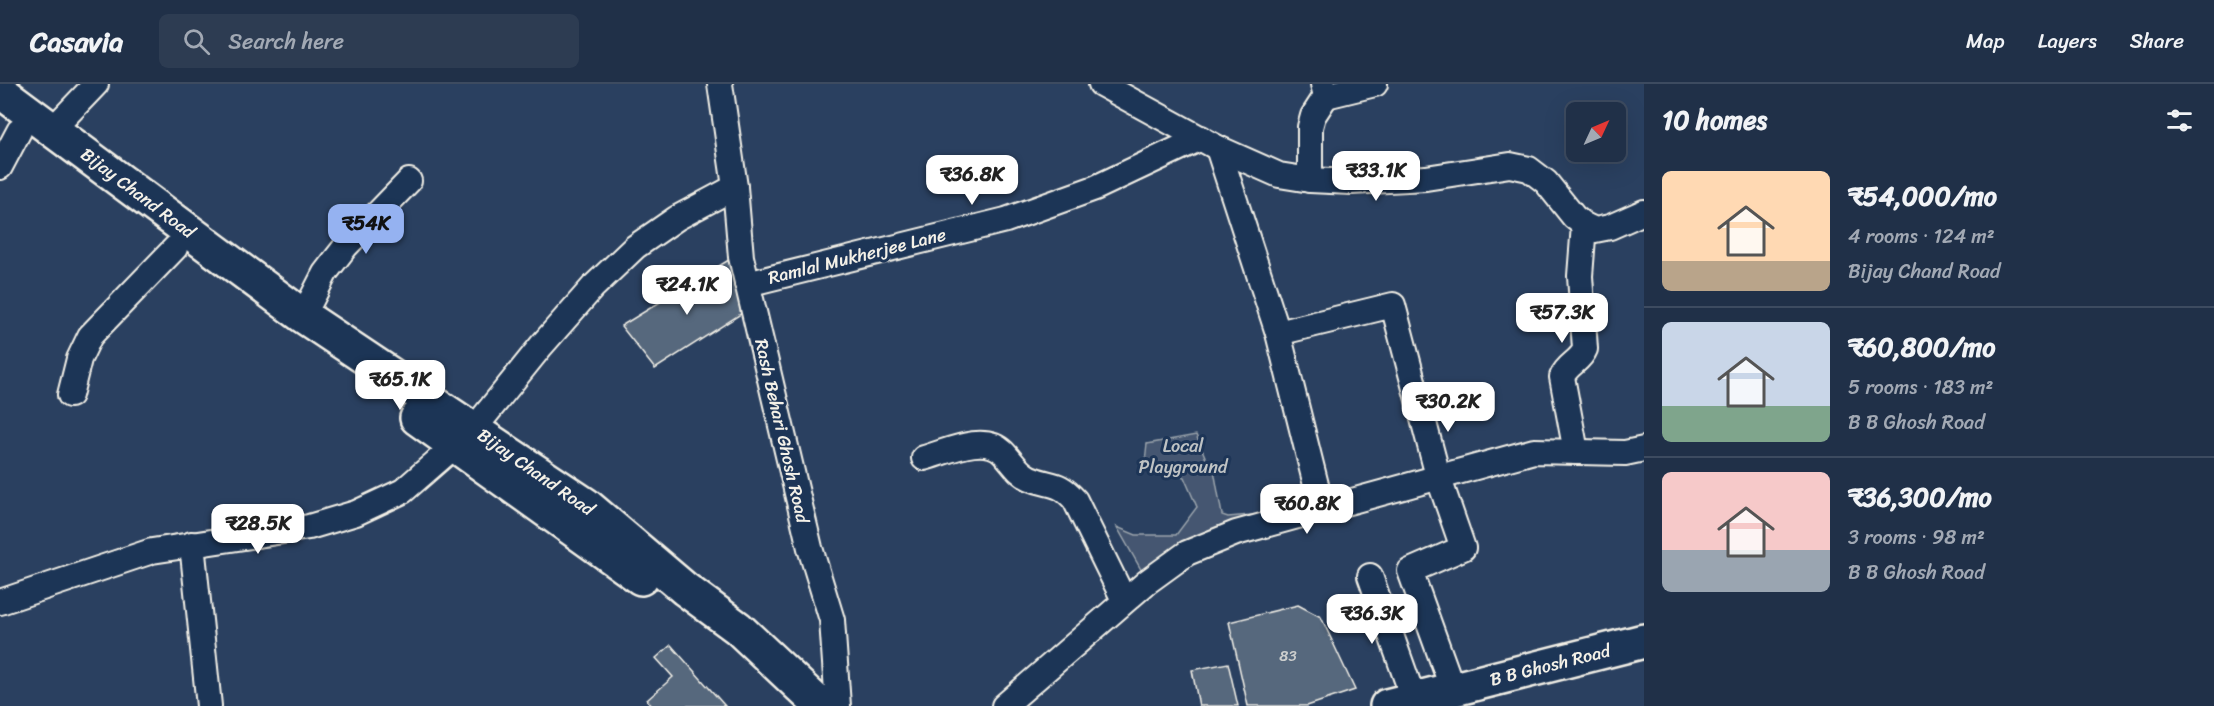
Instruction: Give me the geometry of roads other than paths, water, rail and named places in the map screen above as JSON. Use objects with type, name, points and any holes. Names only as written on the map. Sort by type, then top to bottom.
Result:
[{"type":"main road","name":"Bijay Chand Road","points":[[0,91],[465,436],[672,600],[794,706]]},
{"type":"main road","name":"Bijay Chand Road","points":[[10,125],[261,311],[465,436],[586,505],[685,590],[738,628],[821,706]]},
{"type":"main road","name":"B B Ghosh Road","points":[[1400,703],[1644,641]]},
{"type":"street","points":[[52,130],[96,84]]},
{"type":"street","name":"Rash Behari Ghosh Road","points":[[720,84],[735,187],[741,257],[810,548],[832,620],[838,706]]},
{"type":"street","points":[[1101,84],[1210,143],[1279,175],[1310,180],[1351,182],[1426,178],[1510,165],[1529,169],[1546,182],[1574,217],[1595,230],[1610,227],[1644,212]]},
{"type":"street","points":[[1310,180],[1310,127],[1325,90],[1375,84]]},
{"type":"street","points":[[0,167],[10,125]]},
{"type":"street","points":[[1210,143],[1278,333],[1322,509]]},
{"type":"street","name":"Ramlal Mukherjee Lane","points":[[747,284],[1006,220],[1210,143]]},
{"type":"street","points":[[303,316],[325,273],[346,246],[409,181]]},
{"type":"street","points":[[2,594],[152,551],[309,527],[356,513],[402,491],[465,436],[541,346],[610,271],[636,247],[677,218],[735,187]]},
{"type":"street","points":[[1576,452],[1562,377],[1565,369],[1582,356],[1585,349],[1580,276],[1584,225]]},
{"type":"street","points":[[70,395],[79,358],[90,336],[174,248]]},
{"type":"street","points":[[1278,333],[1394,305],[1438,476],[1463,548],[1410,571],[1453,690]]},
{"type":"street","points":[[924,458],[983,443],[998,446],[1020,472],[1063,488],[1075,500],[1124,600]]},
{"type":"street","points":[[1004,706],[1124,600],[1187,553],[1236,533],[1438,476],[1534,452],[1625,453],[1644,449]]},
{"type":"street","points":[[192,544],[209,706]]},
{"type":"street","points":[[1370,576],[1400,703]]},
{"type":"park label","name":"Local Playground","points":[[1183,456]]}]
